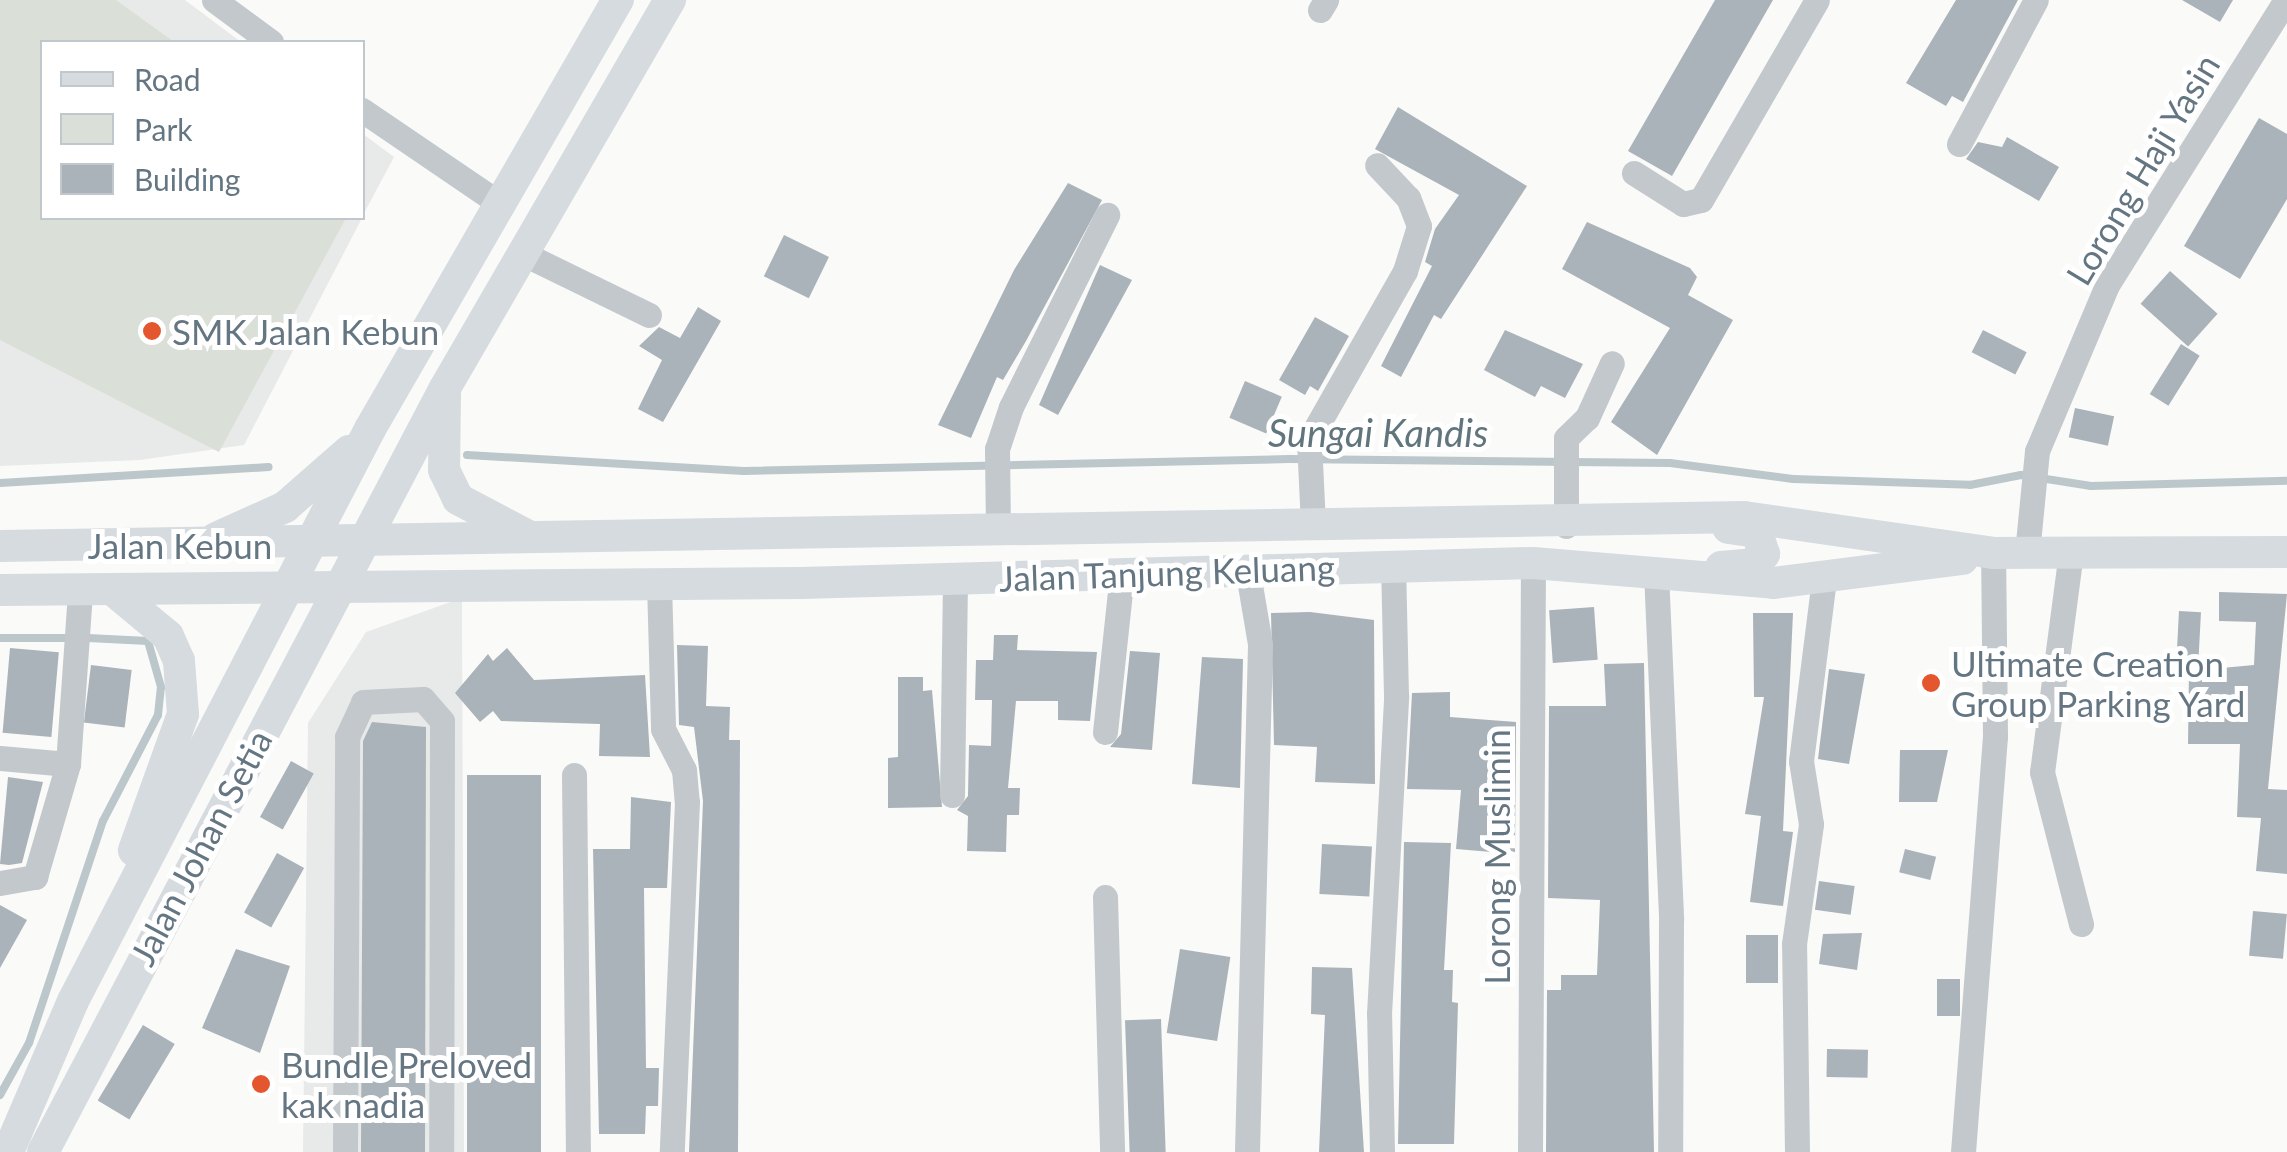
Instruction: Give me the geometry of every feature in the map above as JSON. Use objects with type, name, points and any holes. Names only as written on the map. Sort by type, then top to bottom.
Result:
[{"type":"main road","name":"Jalan Johan Setia","points":[[8,1152],[91,972],[370,429],[618,0]]},
{"type":"main road","name":"Jalan Johan Setia","points":[[43,1152],[445,388],[670,0]]},
{"type":"main road","points":[[445,388],[444,470],[458,499],[539,540]]},
{"type":"main road","points":[[197,544],[285,507],[370,429]]},
{"type":"main road","name":"Jalan Tanjung Keluang","points":[[361,544],[998,532],[1312,514],[1566,526],[1744,518],[1993,553],[2287,552]]},
{"type":"main road","points":[[1654,521],[1757,532],[1764,545],[1756,564],[1742,568],[1685,562],[1656,572]]},
{"type":"main road","name":"Jalan Kebun","points":[[0,546],[361,544]]},
{"type":"main road","name":"Jalan Tanjung Keluang","points":[[337,588],[954,579],[1533,562],[1774,584],[1993,553]]},
{"type":"main road","name":"Jalan Kebun","points":[[0,590],[337,588]]},
{"type":"main road","points":[[91,972],[183,714],[180,661],[168,636],[114,591]]},
{"type":"street","points":[[214,0],[268,40]]},
{"type":"street","points":[[1634,173],[1684,204],[1700,200],[1817,0]]},
{"type":"street","points":[[1959,144],[2036,0]]},
{"type":"street","name":"Lorong Haji Yasin","points":[[2027,553],[2028,502],[2037,451],[2107,286],[2286,0]]},
{"type":"street","points":[[365,112],[498,203]]},
{"type":"street","points":[[1312,514],[1309,440],[1405,271],[1419,226],[1408,198],[1376,165]]},
{"type":"street","points":[[998,532],[998,450],[1107,215]]},
{"type":"street","points":[[524,254],[649,315]]},
{"type":"street","points":[[1566,526],[1564,448],[1612,363]]},
{"type":"street","points":[[2071,552],[2042,772],[2081,924]]},
{"type":"street","points":[[1963,1152],[1995,736],[1993,553]]},
{"type":"street","name":"Lorong Muslimin","points":[[1530,1152],[1533,562]]},
{"type":"street","points":[[1382,1152],[1379,1014],[1396,695],[1393,566]]},
{"type":"street","points":[[1246,1152],[1260,644],[1247,568]]},
{"type":"street","points":[[1656,572],[1671,920],[1670,1152]]},
{"type":"street","points":[[1104,732],[1122,573]]},
{"type":"street","points":[[952,795],[954,579]]},
{"type":"street","points":[[1797,1152],[1794,944],[1811,824],[1802,761],[1824,579]]},
{"type":"street","points":[[659,583],[662,729],[684,770],[687,802],[672,1152]]},
{"type":"street","points":[[0,883],[35,876],[68,764],[80,591]]},
{"type":"street","points":[[345,1152],[347,737],[362,702],[423,699],[442,721],[441,1152]]},
{"type":"street","points":[[0,759],[68,764]]},
{"type":"street","points":[[574,775],[578,1152]]},
{"type":"street","points":[[1105,897],[1112,1152]]},
{"type":"shaded area","name":"SMK Jalan Kebun","points":[[0,0],[185,0],[238,40],[40,40],[40,220],[361,220],[244,445],[140,460],[0,466]]},
{"type":"shaded area","name":"SMK Jalan Kebun","points":[[365,135],[394,157],[365,211]]},
{"type":"shaded area","points":[[462,598],[464,1152],[303,1152],[308,723],[366,632]]},
{"type":"green space","name":"SMK Jalan Kebun","points":[[0,0],[116,0],[171,40],[40,40],[40,220],[345,220],[219,452],[0,340]]},
{"type":"building","points":[[1715,0],[1773,0],[1672,176],[1628,151]]},
{"type":"building","points":[[1956,0],[2018,0],[1963,102],[1952,96],[1946,106],[1906,83]]},
{"type":"building","points":[[2182,0],[2233,0],[2220,22]]},
{"type":"building","points":[[1398,107],[1527,186],[1441,319],[1434,315],[1401,377],[1381,366],[1432,266],[1425,262],[1435,229],[1459,195],[1375,149]]},
{"type":"building","points":[[2259,118],[2287,134],[2287,199],[2240,279],[2184,246]]},
{"type":"building","points":[[2007,137],[2059,167],[2039,201],[1966,159],[1978,142],[2002,147]]},
{"type":"building","points":[[1068,183],[1102,200],[1003,380],[997,377],[971,438],[938,425],[1014,270]]},
{"type":"building","points":[[1587,222],[1690,268],[1697,277],[1688,295],[1733,320],[1657,455],[1611,422],[1670,328],[1562,269]]},
{"type":"building","points":[[784,235],[829,257],[809,298],[764,276]]},
{"type":"building","points":[[1100,265],[1132,280],[1058,415],[1039,405]]},
{"type":"building","points":[[2170,271],[2218,314],[2188,347],[2141,304]]},
{"type":"building","points":[[698,307],[721,321],[663,422],[638,409],[662,360],[639,346],[659,327],[680,338]]},
{"type":"building","points":[[1315,317],[1349,336],[1318,391],[1310,386],[1305,395],[1279,380]]},
{"type":"building","points":[[1505,330],[1583,364],[1565,398],[1541,386],[1535,397],[1484,370]]},
{"type":"building","points":[[1983,330],[2027,352],[2015,375],[1972,352]]},
{"type":"building","points":[[2181,344],[2200,356],[2168,406],[2150,394]]},
{"type":"building","points":[[1245,381],[1282,397],[1266,433],[1229,418]]},
{"type":"building","points":[[2075,408],[2114,416],[2108,446],[2069,437]]},
{"type":"building","points":[[2219,592],[2287,594],[2268,789],[2287,790],[2287,874],[2256,871],[2261,818],[2237,817],[2240,744],[2188,744],[2189,671],[2254,665],[2256,622],[2219,621]]},
{"type":"building","points":[[1594,607],[1598,660],[1553,663],[1549,610]]},
{"type":"building","points":[[2179,611],[2201,612],[2198,665],[2176,664]]},
{"type":"building","points":[[1310,612],[1374,620],[1375,784],[1315,782],[1317,747],[1274,745],[1271,613]]},
{"type":"building","points":[[1753,613],[1793,613],[1783,831],[1793,832],[1783,906],[1750,902],[1761,816],[1745,814],[1764,697],[1754,697]]},
{"type":"building","points":[[994,635],[1018,635],[1017,650],[1097,652],[1090,721],[1058,720],[1058,701],[1016,701],[1008,788],[1020,788],[1019,815],[1007,815],[1006,852],[967,851],[968,816],[957,810],[968,796],[969,745],[991,746],[992,700],[975,700],[976,660],[993,660]]},
{"type":"building","points":[[677,645],[708,646],[706,706],[730,707],[729,740],[740,740],[738,1152],[689,1152],[703,801],[694,727],[679,725]]},
{"type":"building","points":[[10,648],[59,652],[51,737],[3,733]]},
{"type":"building","points":[[507,648],[534,680],[645,675],[650,757],[599,756],[600,724],[501,721],[493,711],[480,722],[455,693],[488,654],[493,661]]},
{"type":"building","points":[[1130,651],[1160,653],[1152,750],[1110,747],[1121,734]]},
{"type":"building","points":[[1202,657],[1243,659],[1240,788],[1192,784]]},
{"type":"building","points":[[1644,663],[1654,1152],[1546,1152],[1547,990],[1561,990],[1561,975],[1597,975],[1600,900],[1548,898],[1549,706],[1606,706],[1604,664]]},
{"type":"building","points":[[91,665],[132,670],[125,728],[84,723]]},
{"type":"building","points":[[1829,669],[1865,674],[1849,764],[1818,759]]},
{"type":"building","points":[[898,677],[923,677],[923,691],[932,690],[942,807],[888,808],[888,758],[898,757]]},
{"type":"building","points":[[1450,692],[1450,717],[1516,722],[1515,854],[1456,849],[1461,790],[1407,789],[1412,693]]},
{"type":"building","points":[[372,722],[426,727],[425,1152],[361,1152],[363,741]]},
{"type":"building","points":[[1900,750],[1948,750],[1937,802],[1899,802]]},
{"type":"building","points":[[291,761],[314,774],[283,830],[260,817]]},
{"type":"building","points":[[467,775],[541,775],[541,1152],[467,1152]]},
{"type":"building","points":[[8,777],[43,782],[22,863],[9,865],[0,864]]},
{"type":"building","points":[[631,797],[671,802],[667,888],[644,888],[646,1068],[659,1068],[658,1106],[646,1106],[645,1134],[599,1134],[593,849],[630,849]]},
{"type":"building","points":[[1404,842],[1451,843],[1444,970],[1453,970],[1452,1002],[1458,1003],[1454,1144],[1398,1144]]},
{"type":"building","points":[[1322,844],[1372,847],[1369,897],[1319,894]]},
{"type":"building","points":[[1905,849],[1936,857],[1930,880],[1899,872]]},
{"type":"building","points":[[277,853],[304,868],[271,928],[244,912]]},
{"type":"building","points":[[1819,881],[1855,886],[1851,915],[1815,910]]},
{"type":"building","points":[[0,905],[27,920],[0,968]]},
{"type":"building","points":[[2253,911],[2287,914],[2283,959],[2249,956]]},
{"type":"building","points":[[1862,933],[1857,970],[1819,964],[1823,934]]},
{"type":"building","points":[[1746,935],[1778,935],[1778,983],[1746,983]]},
{"type":"building","points":[[236,949],[290,966],[260,1053],[202,1028]]},
{"type":"building","points":[[1180,949],[1230,957],[1217,1041],[1167,1033]]},
{"type":"building","points":[[1312,967],[1352,968],[1364,1152],[1319,1152],[1325,1015],[1311,1014]]},
{"type":"building","points":[[1937,979],[1960,979],[1960,1016],[1937,1016]]},
{"type":"building","points":[[1161,1019],[1166,1152],[1130,1152],[1125,1020]]},
{"type":"building","points":[[143,1025],[175,1044],[129,1119],[98,1100]]},
{"type":"building","points":[[1827,1049],[1868,1050],[1868,1078],[1827,1077]]},
{"type":"waterway","name":"Sungai Kandis","points":[[467,455],[744,471],[1289,459],[1670,463],[1793,479],[1970,485],[2021,475],[2091,486],[2287,481]]},
{"type":"waterway","name":"Sungai Kandis","points":[[0,483],[269,467]]},
{"type":"waterway","points":[[0,638],[69,638]]},
{"type":"waterway","points":[[0,1095],[29,1043],[103,821],[158,715],[161,687],[148,641],[88,638]]},
{"type":"place","name":"SMK Jalan Kebun","points":[[152,331]]},
{"type":"place","name":"Ultimate Creation Group Parking Yard","points":[[1931,683]]},
{"type":"place","name":"Bundle Preloved kak nadia","points":[[261,1084]]}]
